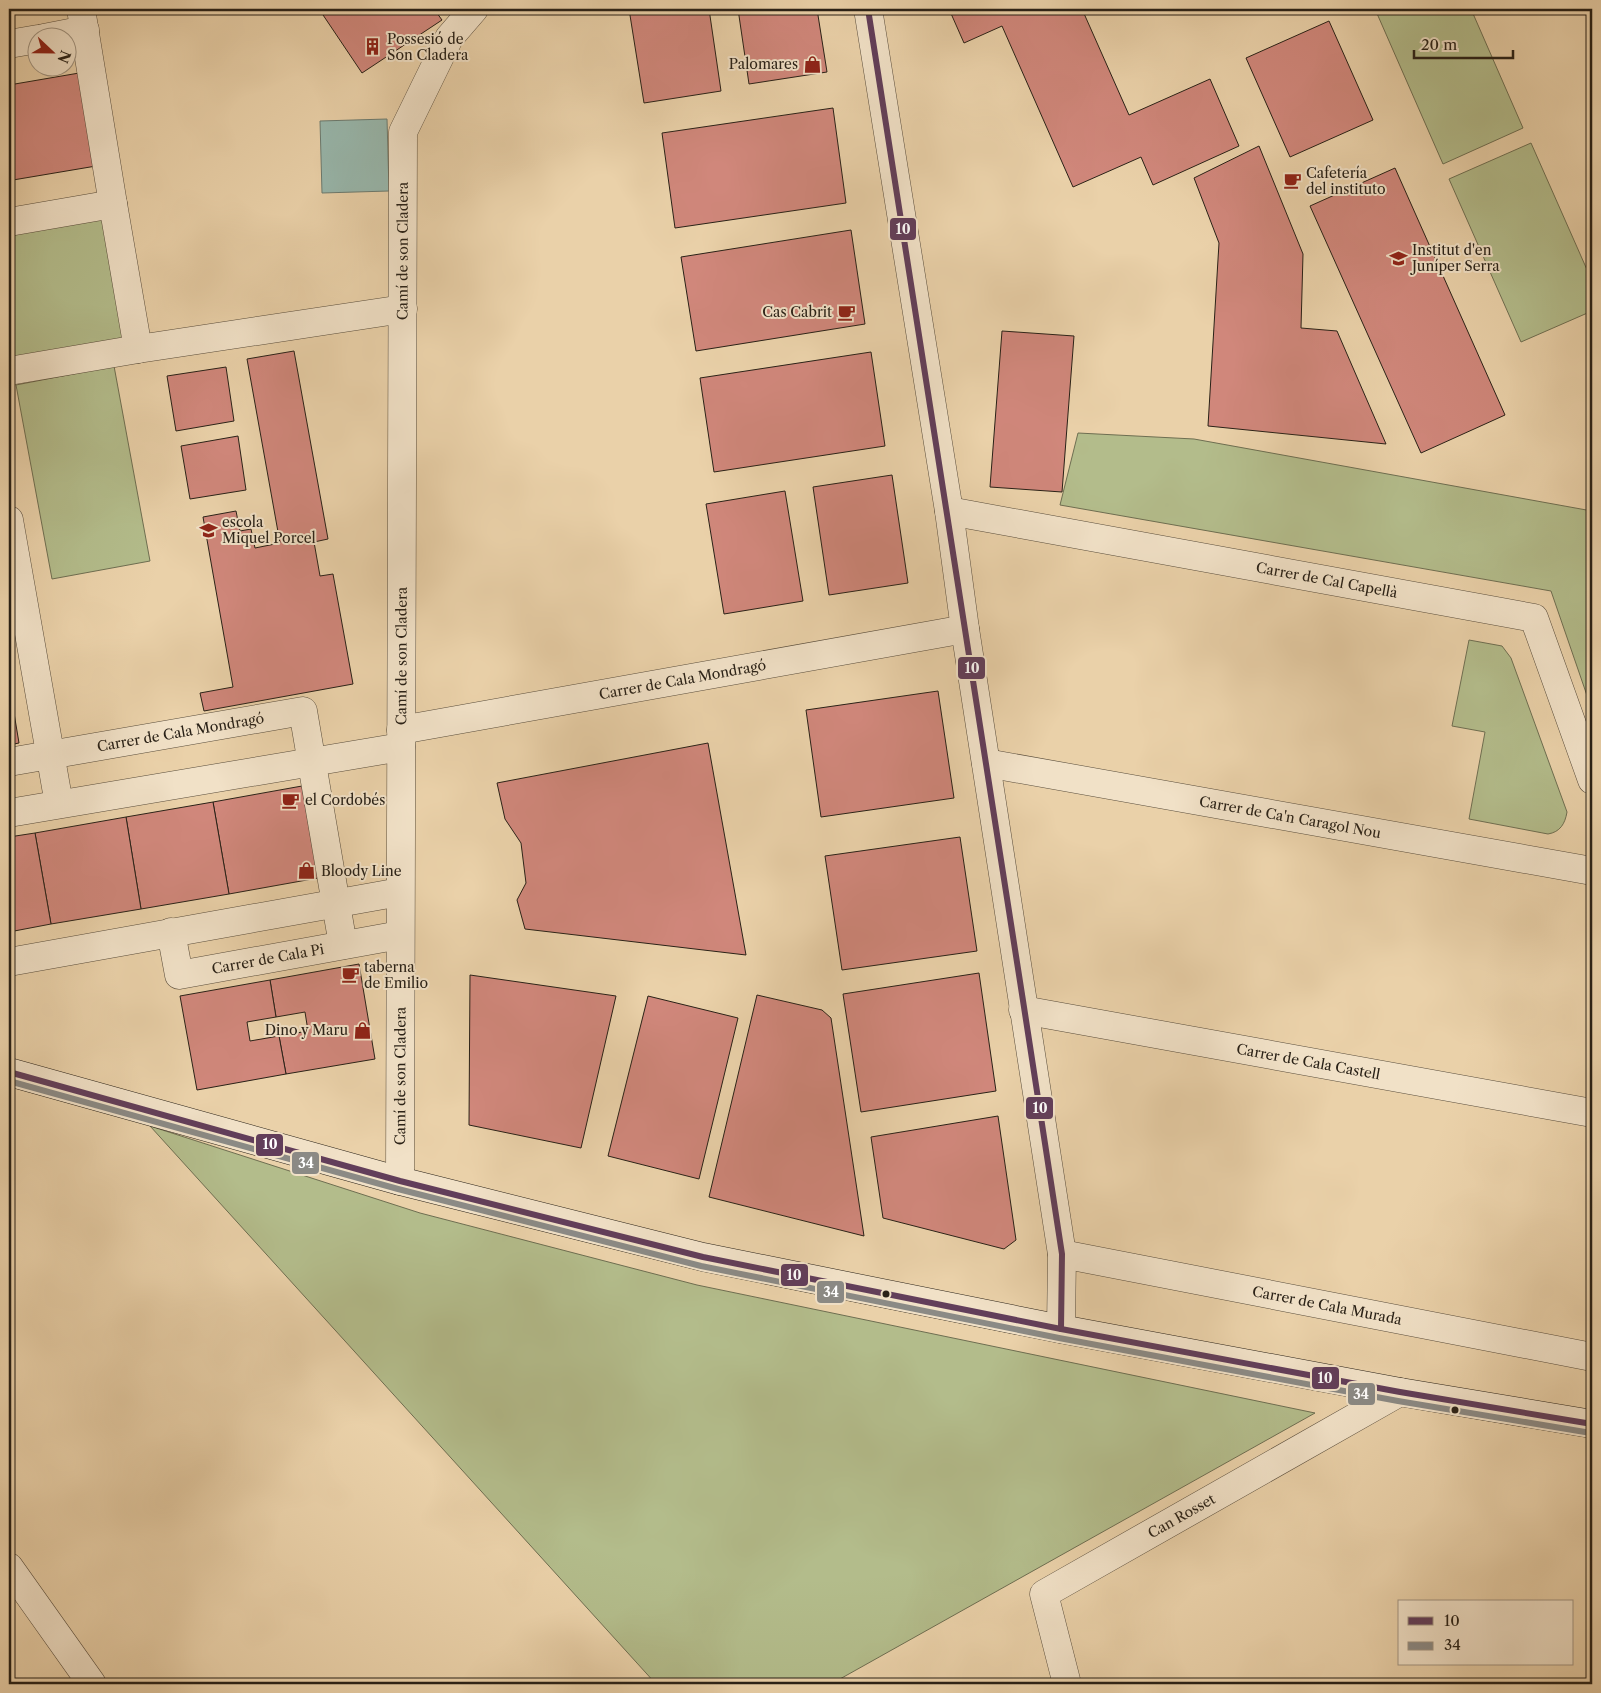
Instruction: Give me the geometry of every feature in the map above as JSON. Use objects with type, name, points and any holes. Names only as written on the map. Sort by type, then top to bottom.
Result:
[{"type":"street","name":"Camí de son Cladera","points":[[400,1181],[403,132],[449,38],[474,9]]},
{"type":"street","points":[[868,9],[949,511],[965,629],[1062,1254],[1061,1329]]},
{"type":"street","points":[[65,28],[83,19],[138,349]]},
{"type":"street","points":[[9,44],[28,41]]},
{"type":"street","points":[[9,222],[113,204]]},
{"type":"street","points":[[9,371],[138,349],[403,309]]},
{"type":"street","name":"Carrer de Cal Capellà","points":[[949,511],[1534,618],[1592,780]]},
{"type":"street","points":[[9,520],[59,804]]},
{"type":"street","name":"Carrer de Cala Mondragó","points":[[9,813],[311,761],[401,738],[965,629]]},
{"type":"street","name":"Carrer de Cala Mondragó","points":[[9,762],[303,711],[311,761]]},
{"type":"street","points":[[311,761],[343,945]]},
{"type":"street","name":"Carrer de Ca'n Caragol Nou","points":[[986,763],[1592,871]]},
{"type":"street","points":[[9,962],[400,892]]},
{"type":"street","name":"Carrer de Cala Pi","points":[[171,932],[179,975],[400,935]]},
{"type":"street","name":"Carrer de Cala Castell","points":[[1024,1010],[1592,1113]]},
{"type":"street","points":[[9,1072],[400,1181],[703,1257],[1061,1329],[1400,1392],[1592,1424]]},
{"type":"street","name":"Carrer de Cala Murada","points":[[1062,1254],[1592,1357]]},
{"type":"street","name":"Can Rosset","points":[[1067,1684],[1044,1594],[1400,1392]]},
{"type":"street","points":[[9,1567],[92,1684]]},
{"type":"green space","points":[[1375,9],[1471,9],[1523,128],[1443,164]]},
{"type":"green space","points":[[1531,143],[1592,281],[1592,311],[1521,342],[1449,179]]},
{"type":"green space","points":[[113,204],[138,349],[9,371],[9,222]]},
{"type":"green space","points":[[114,366],[150,561],[52,579],[16,385]]},
{"type":"green space","points":[[1078,433],[1194,439],[1592,511],[1592,710],[1551,591],[1060,505]]},
{"type":"green space","points":[[1469,640],[1502,646],[1511,658],[1567,812],[1563,824],[1556,831],[1548,834],[1469,819],[1485,732],[1452,726]]},
{"type":"green space","points":[[150,1126],[420,1213],[697,1285],[1315,1413],[831,1684],[656,1684]]},
{"type":"water","points":[[387,119],[389,191],[322,193],[320,121]]},
{"type":"building","name":"Possesió de Son Cladera","points":[[319,9],[434,9],[442,20],[362,73]]},
{"type":"building","points":[[629,9],[709,9],[721,91],[644,103]]},
{"type":"building","points":[[738,9],[817,9],[827,72],[749,84]]},
{"type":"building","points":[[949,9],[1082,9],[1129,115],[1210,79],[1239,146],[1153,185],[1141,157],[1073,187],[1002,26],[964,43]]},
{"type":"building","points":[[1329,21],[1373,120],[1290,157],[1246,58]]},
{"type":"building","points":[[85,72],[102,165],[13,180],[9,153],[9,85],[50,78],[78,78],[78,73]]},
{"type":"building","points":[[833,108],[846,203],[675,228],[662,133]]},
{"type":"building","points":[[1259,146],[1303,254],[1301,328],[1337,331],[1386,444],[1208,426],[1219,243],[1194,178]]},
{"type":"building","points":[[9,153],[13,180],[9,181]]},
{"type":"building","points":[[1395,168],[1505,415],[1421,453],[1310,206]]},
{"type":"building","points":[[851,230],[865,324],[696,351],[681,257]]},
{"type":"building","points":[[1002,331],[1074,336],[1062,492],[990,487]]},
{"type":"building","points":[[294,351],[328,539],[314,542],[320,576],[333,574],[353,684],[204,711],[200,693],[233,687],[203,517],[236,511],[240,531],[251,529],[255,548],[280,543],[247,359]]},
{"type":"building","points":[[871,352],[885,446],[714,472],[700,378]]},
{"type":"building","points":[[226,367],[234,421],[176,431],[167,376]]},
{"type":"building","points":[[238,436],[246,490],[190,499],[181,446]]},
{"type":"building","points":[[892,475],[908,583],[829,595],[813,487]]},
{"type":"building","points":[[785,491],[803,601],[724,614],[706,504]]},
{"type":"building","points":[[9,683],[19,743],[9,745]]},
{"type":"building","points":[[938,691],[954,798],[821,817],[806,710]]},
{"type":"building","points":[[708,743],[746,955],[525,929],[517,900],[526,883],[521,843],[505,819],[497,783]]},
{"type":"building","points":[[302,786],[318,878],[229,894],[213,802]]},
{"type":"building","points":[[213,802],[229,894],[141,909],[126,817]]},
{"type":"building","points":[[126,817],[141,909],[51,924],[35,833]]},
{"type":"building","points":[[35,833],[51,924],[9,932],[9,837]]},
{"type":"building","points":[[960,837],[977,951],[842,970],[825,856]]},
{"type":"building","points":[[359,964],[375,1059],[286,1074],[279,1036],[308,1031],[305,1012],[276,1017],[270,980]]},
{"type":"building","points":[[979,973],[996,1091],[861,1112],[843,994]]},
{"type":"building","points":[[470,975],[616,996],[581,1148],[469,1125]]},
{"type":"building","points":[[270,980],[276,1017],[247,1022],[250,1041],[279,1036],[286,1074],[197,1090],[180,996]]},
{"type":"building","points":[[757,995],[822,1010],[831,1018],[864,1236],[709,1197]]},
{"type":"building","points":[[648,996],[738,1018],[699,1179],[608,1156]]},
{"type":"building","points":[[998,1116],[1016,1240],[1004,1249],[883,1218],[871,1137]]},
{"type":"transit line","name":"10","points":[[868,9],[1062,1254],[1061,1329]]},
{"type":"transit line","name":"10","points":[[9,1072],[400,1181],[703,1257],[1061,1329],[1400,1392],[1592,1424]]},
{"type":"transit line","name":"34","points":[[9,1081],[398,1189],[701,1266],[1059,1338],[1398,1401],[1591,1433]]},
{"type":"place","name":"Possesió de Son Cladera","points":[[373,47]]},
{"type":"place","name":"Palomares","points":[[812,64]]},
{"type":"place","name":"Cafetería del instituto","points":[[1292,181]]},
{"type":"place","name":"Institut d'en Juníper Serra","points":[[1398,258]]},
{"type":"place","name":"Cas Cabrit","points":[[846,312]]},
{"type":"place","name":"escola Miquel Porcel","points":[[208,530]]},
{"type":"place","name":"el Cordobés","points":[[291,800]]},
{"type":"place","name":"Bloody Line","points":[[307,871]]},
{"type":"place","name":"taberna de Emilio","points":[[350,975]]},
{"type":"place","name":"Dino y Maru","points":[[362,1030]]}]
